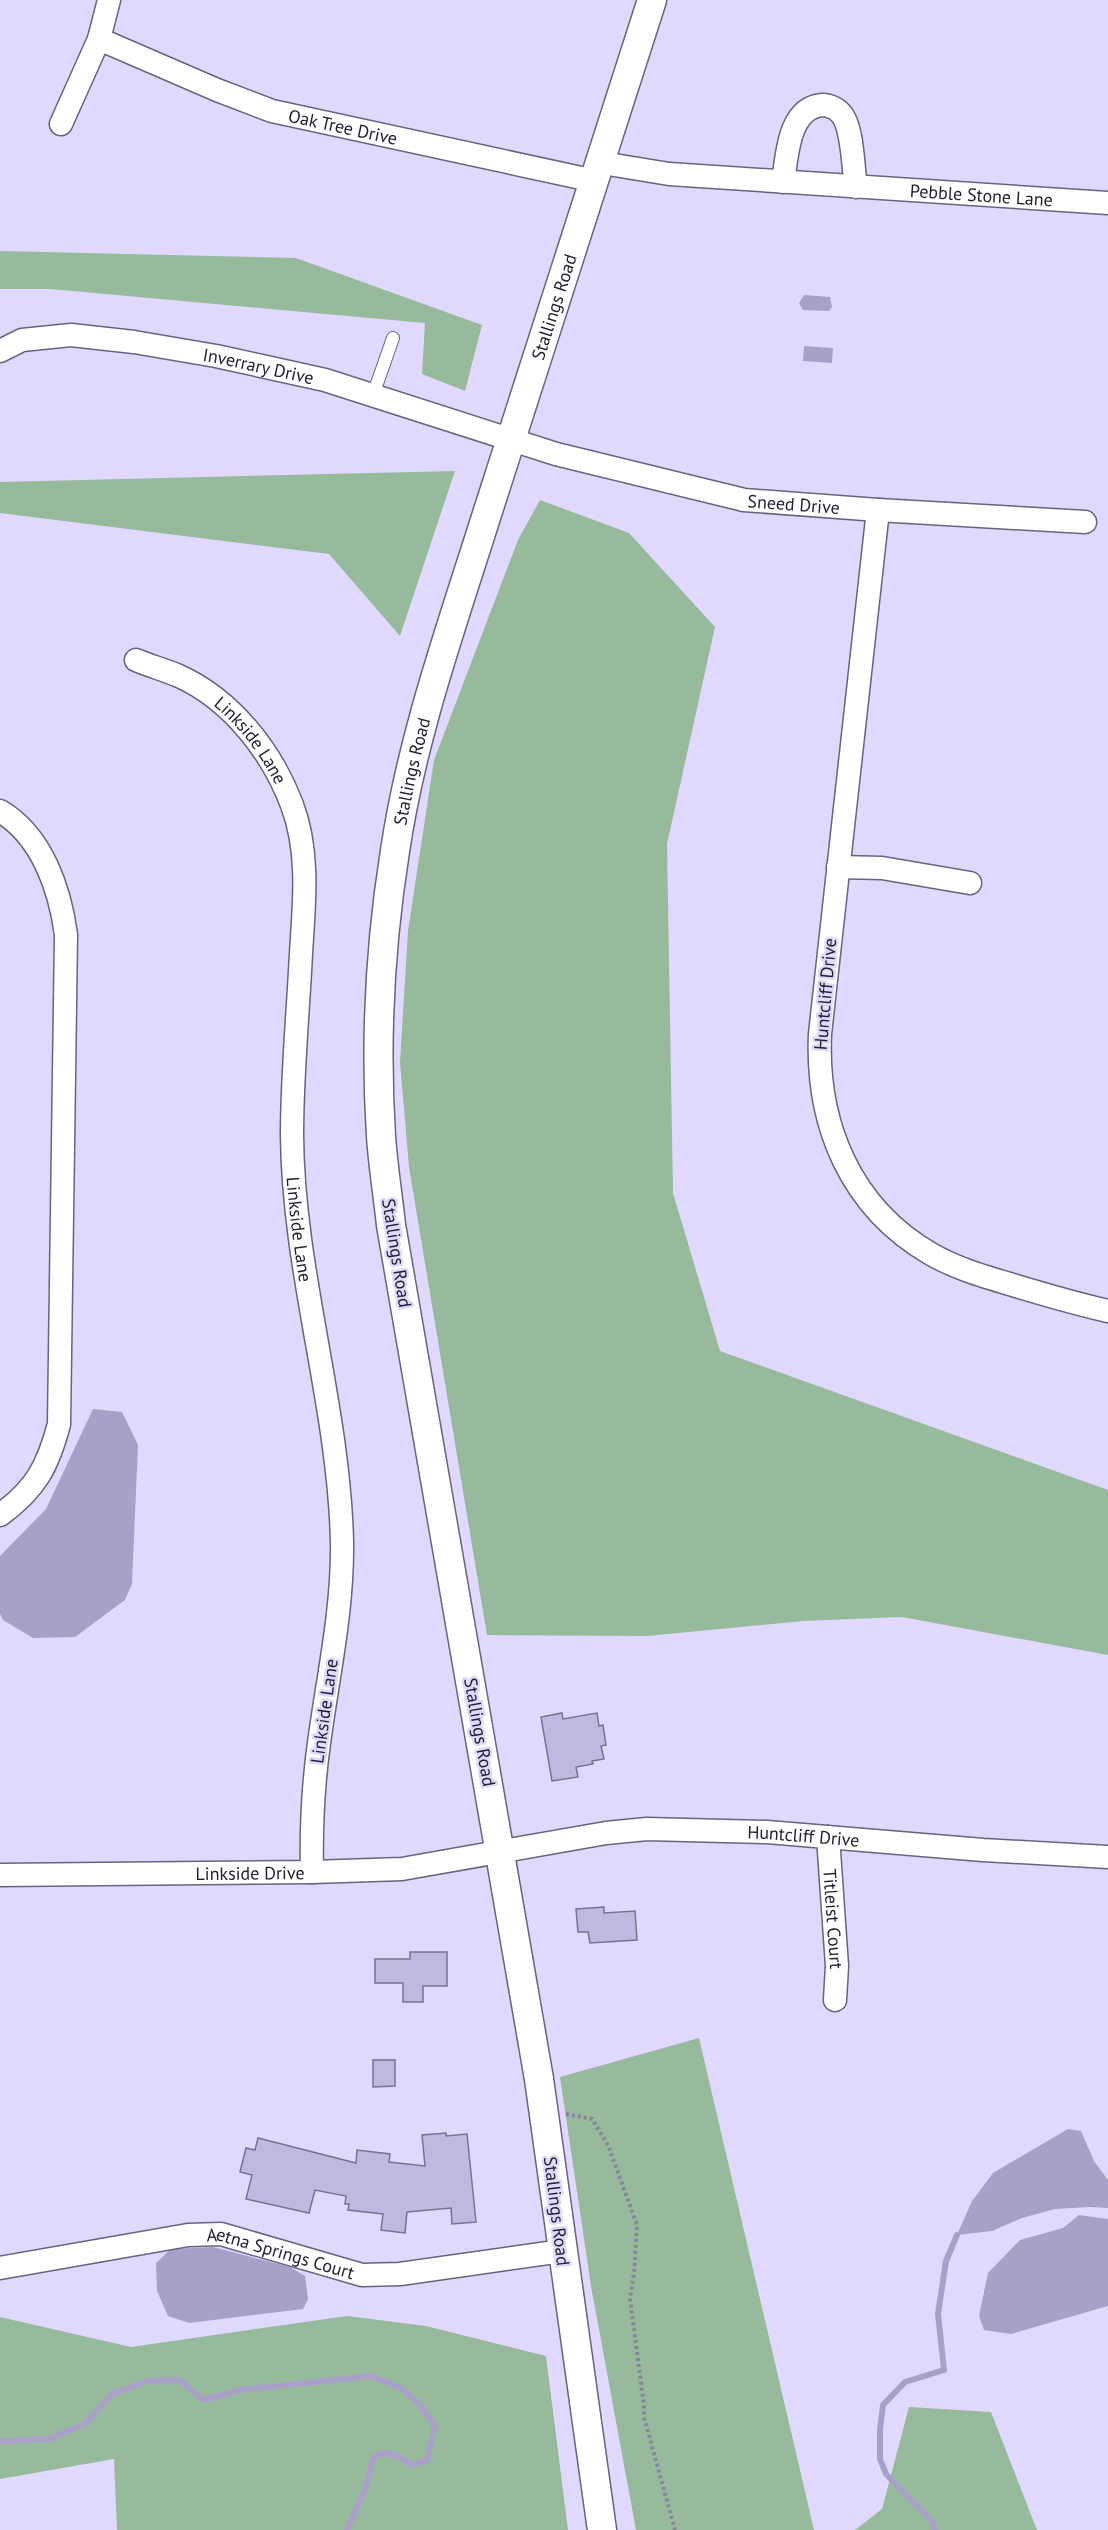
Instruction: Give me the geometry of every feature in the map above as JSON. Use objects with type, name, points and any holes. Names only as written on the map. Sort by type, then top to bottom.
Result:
[{"type":"street","points":[[60,124],[99,39],[109,0]]},
{"type":"street","name":"Stallings Road","points":[[602,2530],[545,2114],[391,1225],[381,1136],[380,1041],[387,910],[406,788],[436,672],[652,0]]},
{"type":"street","name":"Oak Tree Drive","points":[[99,39],[272,111],[598,172]]},
{"type":"street","points":[[783,182],[792,133],[800,117],[808,109],[826,105],[834,107],[846,120],[856,187]]},
{"type":"street","name":"Pebble Stone Lane","points":[[598,172],[669,174],[1108,202]]},
{"type":"street","name":"Inverrary Drive","points":[[0,351],[22,340],[71,335],[134,342],[216,356],[325,380],[510,439]]},
{"type":"street","name":"Sneed Drive","points":[[510,439],[556,454],[733,497],[879,510],[1085,522]]},
{"type":"street","name":"Huntcliff Drive","points":[[879,510],[838,867],[819,1058],[825,1109],[838,1150],[853,1179],[874,1207],[894,1227],[932,1254],[979,1275],[1108,1311]]},
{"type":"street","name":"Linkside Lane","points":[[136,660],[180,677],[200,688],[248,730],[281,778],[294,808],[302,837],[305,892],[292,1110],[292,1171],[297,1221],[336,1470],[342,1541],[338,1620],[313,1797],[312,1872]]},
{"type":"street","points":[[0,811],[11,818],[30,839],[51,873],[62,904],[66,935],[59,1424],[51,1455],[40,1476],[12,1507],[0,1515]]},
{"type":"street","points":[[838,867],[882,868],[970,883]]},
{"type":"street","name":"Huntcliff Drive","points":[[501,1852],[606,1833],[647,1829],[767,1832],[983,1850],[1108,1857]]},
{"type":"street","name":"Titleist Court","points":[[828,1837],[836,1955],[835,2000]]},
{"type":"street","name":"Linkside Drive","points":[[0,1875],[402,1869],[501,1852]]},
{"type":"street","name":"Aetna Springs Court","points":[[0,2268],[188,2235],[221,2234],[362,2275],[400,2274],[562,2251]]},
{"type":"lane","points":[[373,395],[393,338]]},
{"type":"path","points":[[545,2114],[567,2114],[592,2119],[608,2145],[637,2225],[630,2298],[644,2417],[675,2530]]},
{"type":"green space","points":[[0,251],[296,258],[482,325],[465,391],[422,374],[425,323],[51,289],[0,289]]},
{"type":"green space","points":[[455,471],[400,636],[329,554],[0,513],[0,482]]},
{"type":"green space","points":[[540,500],[629,533],[715,627],[667,844],[673,1193],[720,1351],[1108,1490],[1108,1655],[902,1617],[803,1621],[647,1636],[487,1635],[409,1167],[400,1062],[408,931],[434,760],[518,540]]},
{"type":"green space","points":[[699,2038],[814,2530],[636,2530],[591,2286],[560,2077]]},
{"type":"green space","points":[[347,2316],[426,2326],[546,2356],[568,2530],[117,2530],[114,2459],[0,2479],[0,2317],[131,2347]]},
{"type":"green space","points":[[909,2407],[991,2412],[1037,2530],[855,2530],[882,2509]]},
{"type":"shaded area","points":[[804,295],[830,297],[832,307],[829,311],[803,310],[799,303]]},
{"type":"shaded area","points":[[804,346],[833,348],[832,363],[803,361]]},
{"type":"shaded area","points":[[93,1409],[122,1412],[138,1445],[132,1584],[125,1600],[75,1637],[33,1638],[3,1620],[0,1614],[0,1556],[46,1509]]},
{"type":"shaded area","points":[[1068,2129],[1081,2131],[1094,2161],[1108,2180],[1108,2208],[1055,2209],[1022,2218],[992,2231],[957,2235],[972,2201],[993,2173]]},
{"type":"shaded area","points":[[1079,2215],[1108,2219],[1108,2306],[1011,2334],[984,2330],[979,2316],[988,2273],[1020,2240],[1063,2228]]},
{"type":"shaded area","points":[[213,2247],[290,2267],[305,2276],[308,2299],[303,2309],[189,2323],[168,2316],[157,2291],[156,2263],[171,2249]]},
{"type":"building","points":[[562,1713],[563,1719],[597,1713],[599,1726],[603,1725],[606,1745],[601,1746],[604,1759],[576,1767],[578,1777],[552,1781],[541,1717]]},
{"type":"building","points":[[604,1907],[604,1913],[635,1911],[637,1940],[590,1943],[588,1932],[578,1932],[576,1909]]},
{"type":"building","points":[[410,1952],[447,1952],[447,1986],[423,1986],[423,2002],[403,2002],[403,1983],[375,1983],[375,1959],[410,1959]]},
{"type":"building","points":[[373,2060],[395,2060],[395,2086],[373,2087]]},
{"type":"building","points":[[446,2133],[446,2136],[467,2134],[476,2222],[452,2224],[451,2208],[407,2212],[405,2233],[381,2230],[383,2214],[348,2210],[349,2204],[345,2204],[346,2196],[315,2190],[309,2213],[246,2199],[252,2175],[240,2172],[246,2148],[255,2150],[258,2138],[356,2163],[357,2150],[390,2154],[389,2162],[425,2166],[422,2135]]},
{"type":"waterway","points":[[935,2530],[933,2522],[886,2474],[880,2459],[880,2430],[883,2405],[905,2382],[944,2370],[938,2314],[946,2261],[957,2235]]},
{"type":"waterway","points":[[0,2441],[49,2439],[86,2423],[112,2394],[147,2381],[180,2380],[203,2400],[240,2390],[371,2376],[401,2388],[420,2405],[435,2426],[427,2460],[412,2465],[388,2453],[373,2458],[366,2487],[347,2530]]}]
